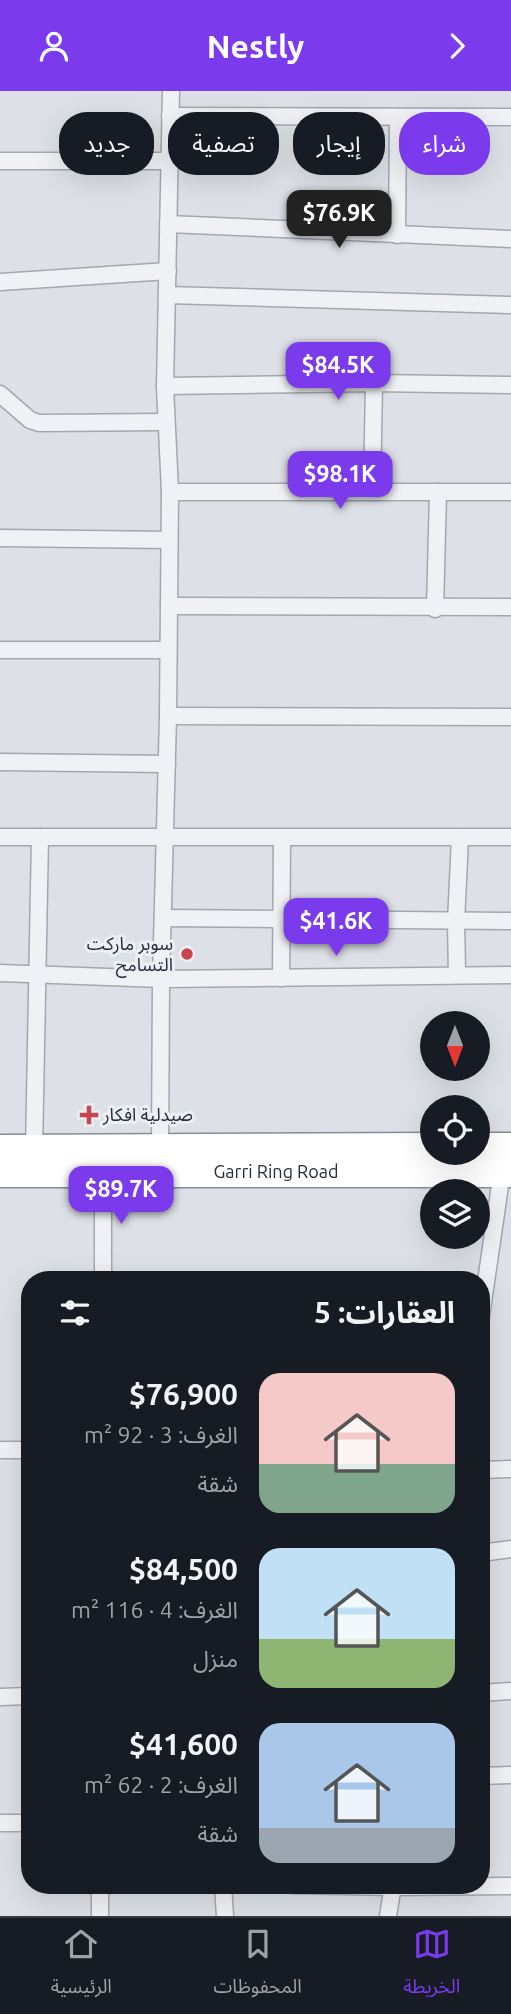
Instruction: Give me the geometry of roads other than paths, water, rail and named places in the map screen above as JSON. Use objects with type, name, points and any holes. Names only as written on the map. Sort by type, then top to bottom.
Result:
[{"type":"highway","name":"Garri Ring Road","points":[[0,1172],[103,1172],[160,1160],[420,1149]]},
{"type":"highway","name":"Garri Ring Road","points":[[0,1150],[34,1150],[160,1160],[508,1164]]},
{"type":"highway","points":[[490,1154],[508,1164]]},
{"type":"street","points":[[170,112],[171,91]]},
{"type":"street","points":[[279,116],[511,117]]},
{"type":"street","points":[[397,235],[398,117]]},
{"type":"street","points":[[0,161],[168,161]]},
{"type":"street","points":[[160,1160],[170,492],[165,386],[168,175]]},
{"type":"street","points":[[168,224],[511,239]]},
{"type":"street","points":[[0,282],[168,271]]},
{"type":"street","points":[[167,295],[511,305]]},
{"type":"street","points":[[372,492],[374,383]]},
{"type":"street","points":[[165,386],[511,384]]},
{"type":"street","points":[[0,394],[30,420],[39,423],[166,422]]},
{"type":"street","points":[[170,492],[511,492]]},
{"type":"street","points":[[435,609],[439,492]]},
{"type":"street","points":[[0,538],[169,540]]},
{"type":"street","points":[[169,606],[435,609],[511,607]]},
{"type":"street","points":[[0,650],[168,650]]},
{"type":"street","points":[[168,716],[510,715]]},
{"type":"street","points":[[0,762],[167,764]]},
{"type":"street","points":[[0,838],[511,838]]},
{"type":"street","points":[[34,1150],[40,838]]},
{"type":"street","points":[[281,978],[282,838]]},
{"type":"street","points":[[457,975],[456,922],[460,838]]},
{"type":"street","points":[[163,918],[511,921]]},
{"type":"street","points":[[0,973],[161,979],[511,975]]},
{"type":"street","points":[[489,1271],[508,1164]]},
{"type":"street","points":[[103,1172],[103,1271]]},
{"type":"street","points":[[0,1450],[21,1450]]},
{"type":"street","points":[[490,1470],[511,1469]]},
{"type":"street","points":[[490,1552],[511,1549]]},
{"type":"street","points":[[490,1692],[511,1691]]},
{"type":"street","points":[[0,1697],[21,1696]]},
{"type":"street","points":[[490,1776],[511,1775]]},
{"type":"street","points":[[0,1823],[21,1823]]},
{"type":"street","points":[[490,1885],[511,1885]]},
{"type":"street","points":[[100,1894],[100,1916]]},
{"type":"street","points":[[224,1894],[225,1916]]},
{"type":"street","points":[[388,1916],[392,1894]]},
{"type":"place","name":"سوبر ماركت التسامح","points":[[187,954]]},
{"type":"place","name":"صيدلية افكار","points":[[89,1115]]}]
